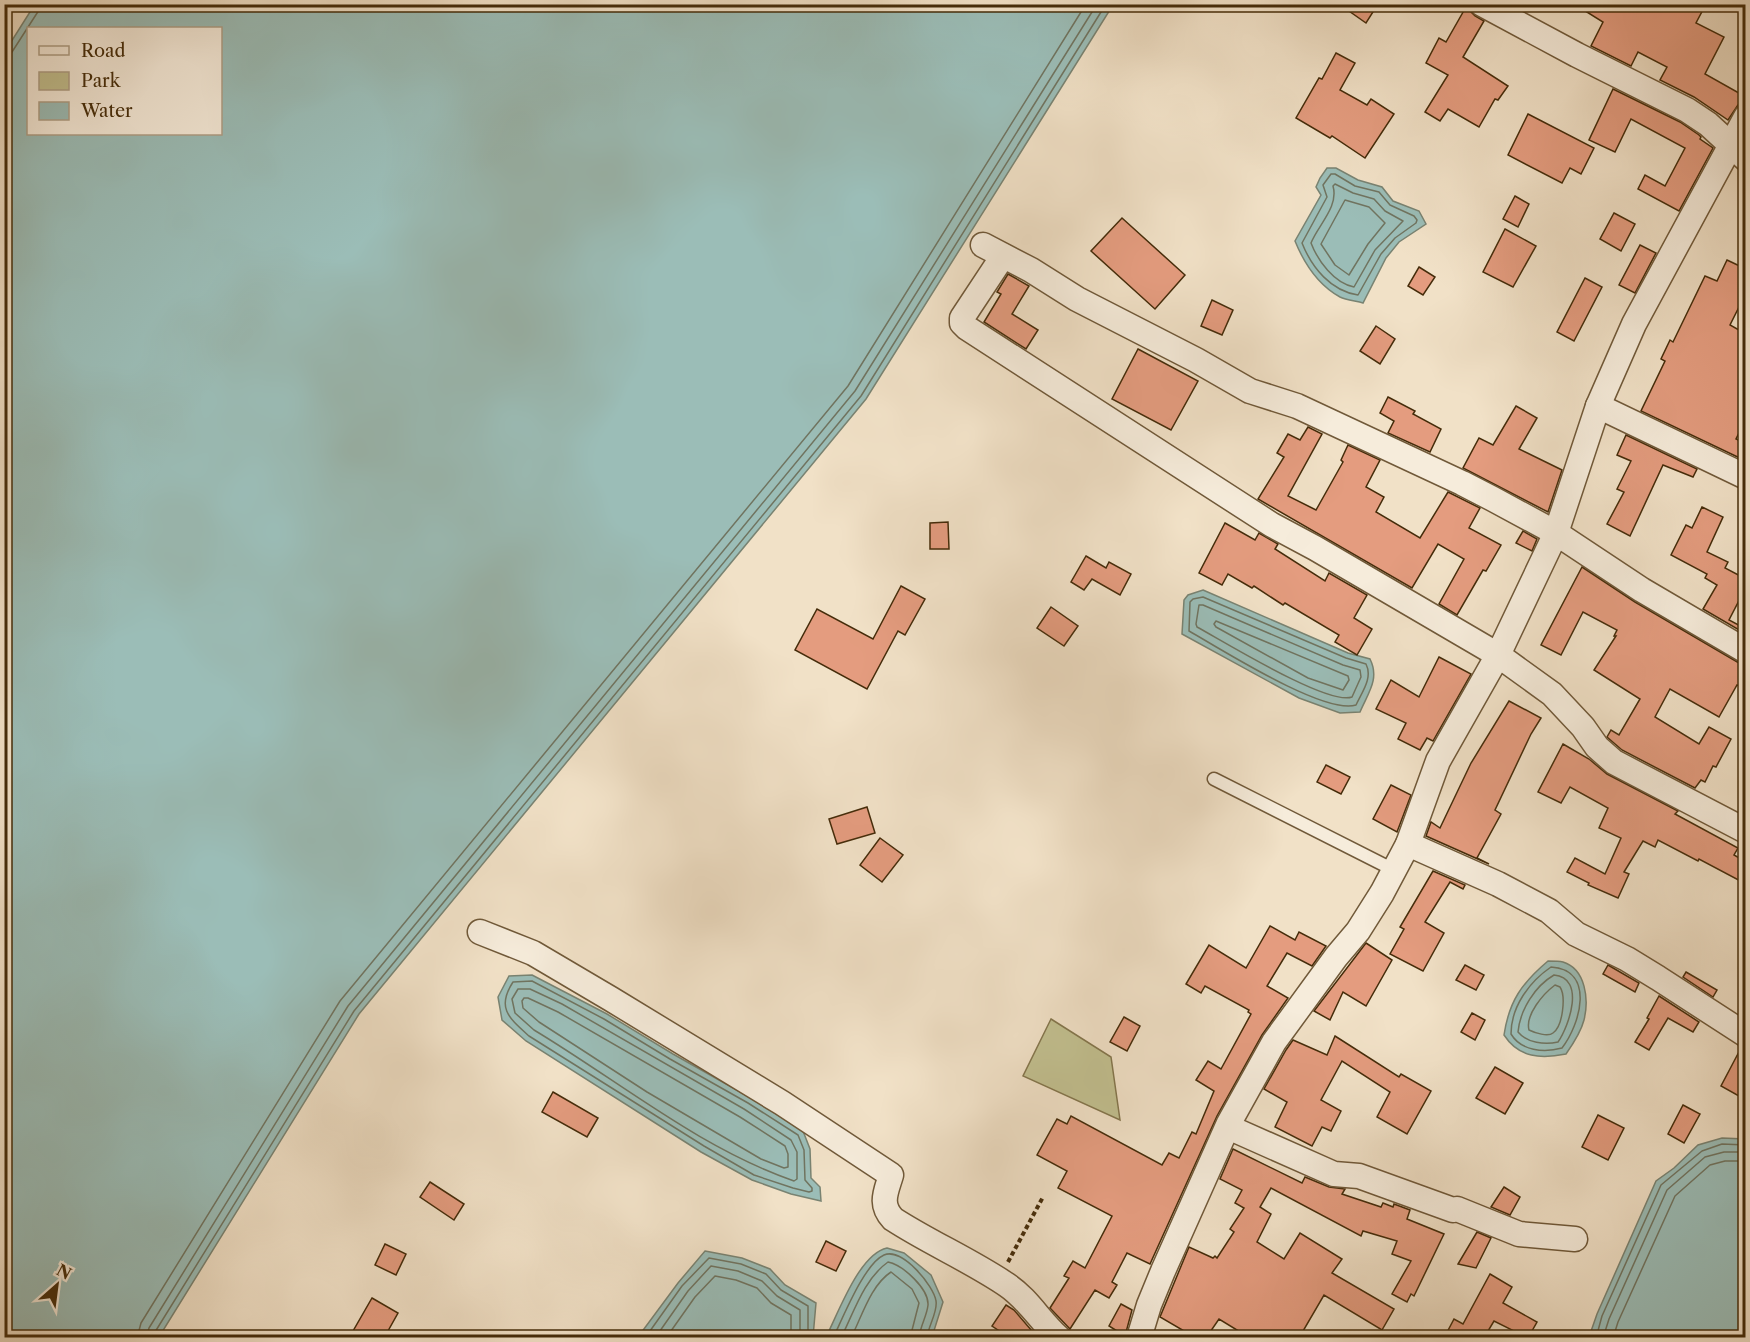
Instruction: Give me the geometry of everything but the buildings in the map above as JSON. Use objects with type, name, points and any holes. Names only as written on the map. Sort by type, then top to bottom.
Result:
[{"type":"street","points":[[1482,4],[1687,110],[1708,124],[1738,152]]},
{"type":"street","points":[[1139,1338],[1163,1270],[1228,1127],[1274,1042],[1336,957],[1358,931],[1408,844],[1438,761],[1498,655],[1556,533],[1598,406],[1634,324],[1738,152],[1746,117]]},
{"type":"street","points":[[1746,651],[1642,590],[1556,533],[1462,483],[1297,406],[1250,391],[1196,360],[1077,299],[993,250],[962,318],[962,323],[967,328],[1272,525],[1498,655],[1552,694],[1583,727],[1597,747],[1614,762],[1746,831]]},
{"type":"street","points":[[1598,406],[1746,477]]},
{"type":"street","points":[[1408,844],[1498,884],[1549,911],[1576,934],[1650,973],[1746,1035]]},
{"type":"street","points":[[480,932],[533,953],[849,1145],[891,1175],[884,1206],[893,1219],[999,1280],[1031,1306],[1043,1324],[1059,1338]]},
{"type":"street","points":[[1228,1127],[1334,1174],[1359,1176],[1453,1210],[1457,1209],[1519,1234],[1575,1239]]},
{"type":"lane","points":[[1214,778],[1394,870]]},
{"type":"path","points":[[999,1280],[1043,1197]]},
{"type":"green space","points":[[1051,1019],[1111,1057],[1120,1120],[1023,1076]]},
{"type":"water","points":[[35,4],[1113,5],[866,399],[359,1014],[159,1337],[5,1337],[4,53]]},
{"type":"water","points":[[1327,168],[1336,168],[1358,180],[1382,187],[1393,201],[1419,211],[1426,224],[1399,242],[1386,258],[1363,303],[1340,297],[1318,280],[1307,265],[1295,241],[1321,195],[1316,187]]},
{"type":"water","points":[[1203,590],[1348,653],[1370,659],[1374,673],[1373,680],[1360,712],[1340,713],[1299,698],[1182,634],[1184,600],[1188,595]]},
{"type":"water","points":[[1548,961],[1563,962],[1577,971],[1586,995],[1584,1020],[1566,1054],[1531,1055],[1510,1043],[1504,1035],[1506,1023],[1513,1002],[1524,985]]},
{"type":"water","points":[[532,975],[607,1014],[803,1131],[810,1149],[811,1178],[820,1187],[821,1201],[791,1194],[752,1180],[701,1152],[526,1041],[502,1020],[498,997],[509,976]]},
{"type":"water","points":[[1722,1138],[1745,1139],[1745,1337],[1589,1337],[1656,1181],[1674,1168],[1698,1145]]},
{"type":"water","points":[[887,1248],[904,1253],[931,1275],[943,1302],[932,1337],[826,1337],[850,1286],[867,1261]]},
{"type":"water","points":[[705,1251],[742,1258],[770,1269],[785,1285],[816,1303],[813,1337],[638,1337]]}]
